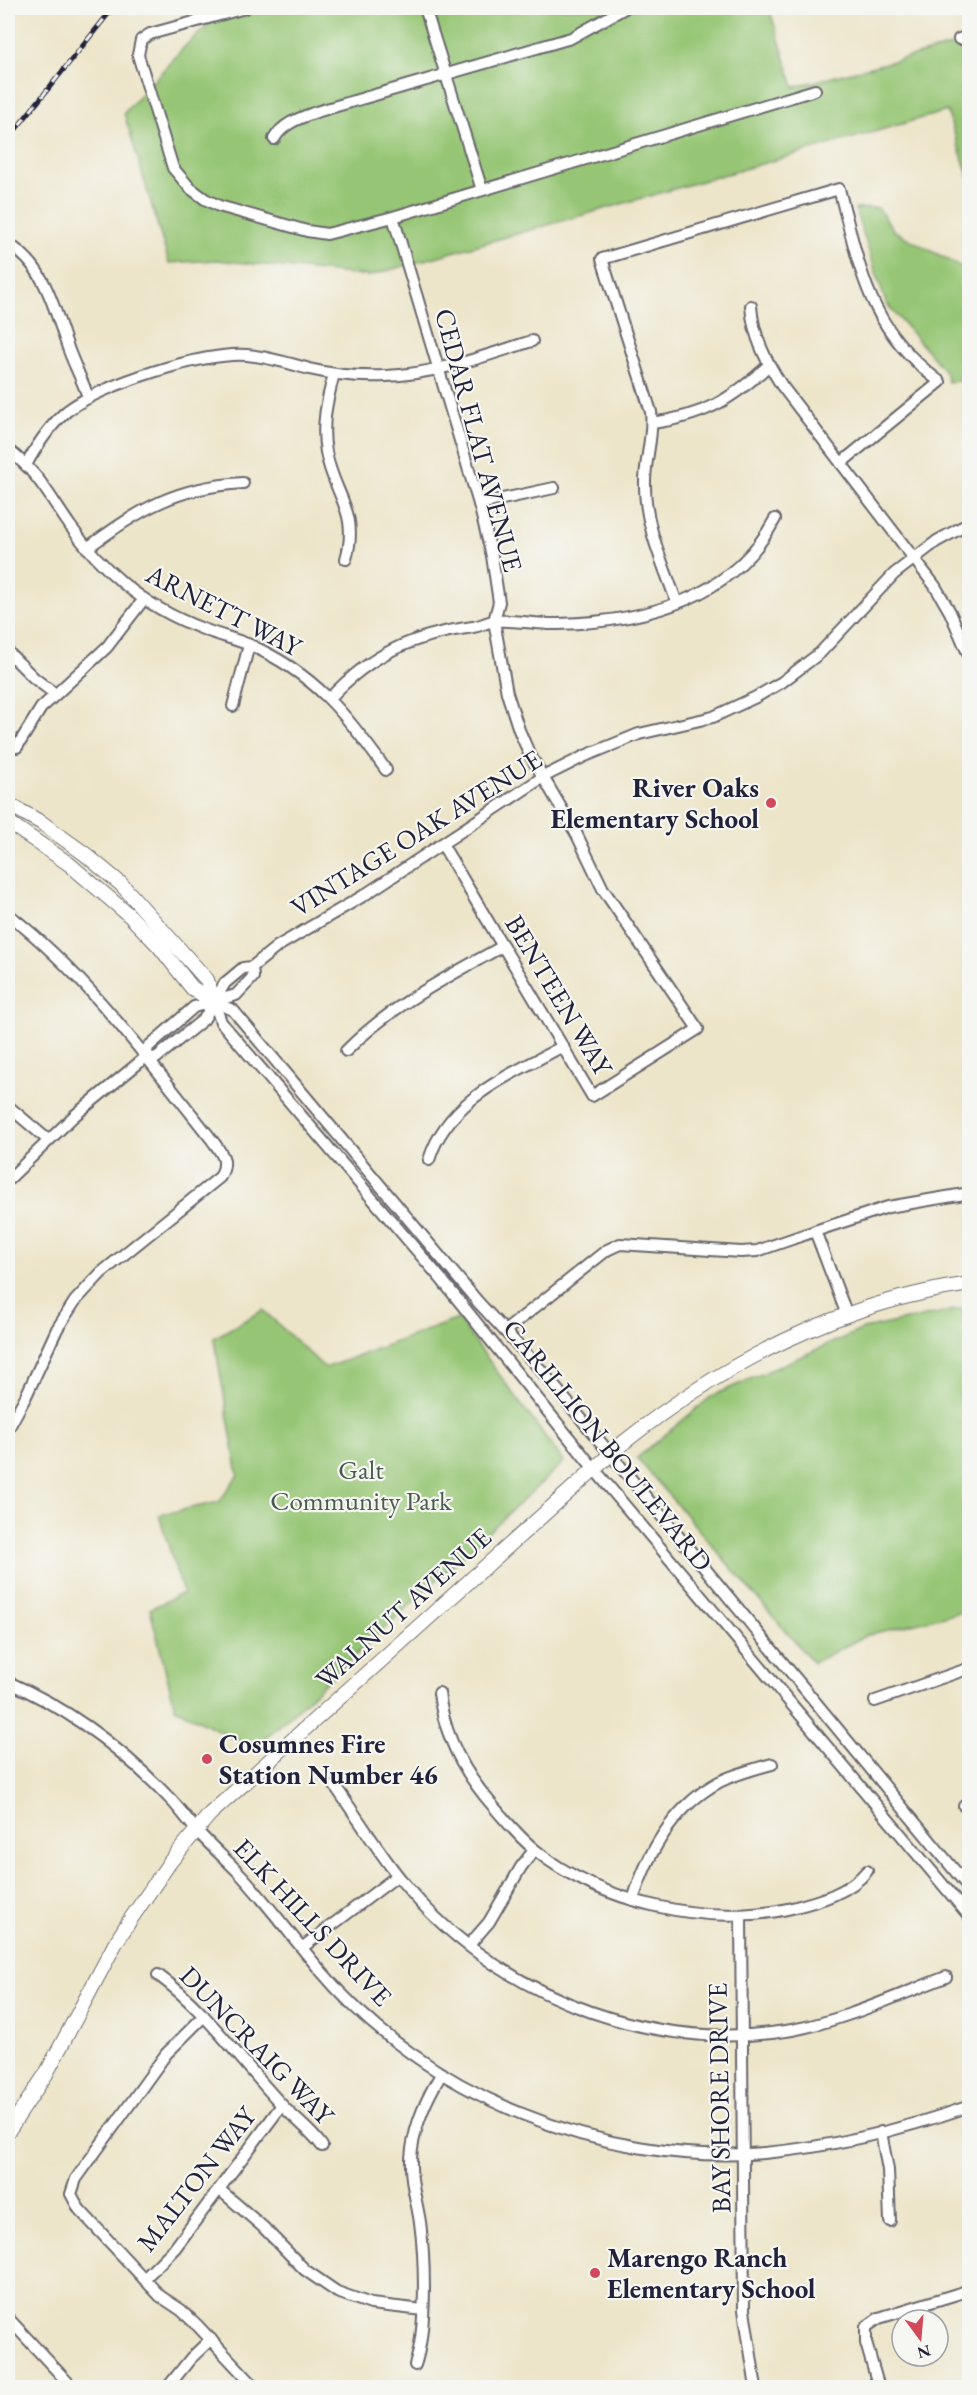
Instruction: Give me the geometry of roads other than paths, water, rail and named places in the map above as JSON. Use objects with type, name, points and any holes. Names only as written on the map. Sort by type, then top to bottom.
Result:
[{"type":"street","points":[[244,8],[150,34],[141,40],[138,55],[173,168],[190,188],[219,207],[307,231],[327,234],[393,217],[814,90]]},
{"type":"street","points":[[425,8],[482,190]]},
{"type":"street","points":[[274,139],[279,129],[316,111],[571,38],[625,8]]},
{"type":"street","points":[[677,603],[650,523],[646,502],[646,461],[652,423],[649,402],[602,259],[839,189],[864,280],[880,319],[905,352],[939,381],[841,463]]},
{"type":"street","name":"CEDAR FLAT AVENUE","points":[[393,217],[479,504],[492,556],[499,602],[494,621],[513,712],[529,753],[577,835],[603,889],[698,1029]]},
{"type":"street","points":[[8,244],[26,260],[54,300],[67,345],[88,397]]},
{"type":"street","points":[[751,306],[756,334],[769,365],[782,386],[944,600],[969,656]]},
{"type":"street","points":[[26,465],[51,427],[68,410],[88,397],[187,363],[221,356],[244,355],[267,357],[334,374],[388,376],[438,371],[532,341]]},
{"type":"street","points":[[652,423],[686,417],[716,406],[745,387],[769,365]]},
{"type":"street","points":[[334,374],[325,410],[324,437],[331,471],[348,512],[351,540],[346,559]]},
{"type":"street","name":"ARNETT WAY","points":[[8,450],[26,465],[47,488],[87,548],[115,576],[144,599],[188,623],[249,645],[292,668],[330,698],[357,729],[386,770]]},
{"type":"street","points":[[87,548],[136,514],[166,498],[201,487],[243,483]]},
{"type":"street","points":[[479,504],[554,488]]},
{"type":"street","points":[[330,698],[367,665],[407,642],[444,631],[475,627],[494,621],[555,624],[598,622],[639,615],[677,603],[709,589],[736,571],[758,547],[775,519]]},
{"type":"street","name":"VINTAGE OAK AVENUE","points":[[213,1002],[225,983],[243,968],[252,967],[278,946],[363,896],[543,777],[619,741],[639,734],[710,718],[782,682],[820,653],[874,594],[914,558],[937,541],[969,523]]},
{"type":"street","points":[[17,747],[42,708],[107,648],[144,599]]},
{"type":"street","points":[[233,706],[249,645]]},
{"type":"street","points":[[8,652],[34,678],[55,694]]},
{"type":"street","name":"CARILLION BOULEVARD","points":[[8,804],[50,829],[121,884],[207,980],[221,1022],[442,1280],[595,1470],[969,1917]]},
{"type":"street","name":"CARILLION BOULEVARD","points":[[8,822],[69,864],[130,916],[159,946],[192,988],[213,1002],[233,1010],[611,1455],[969,1889]]},
{"type":"street","name":"BENTEEN WAY","points":[[442,844],[592,1096],[698,1029]]},
{"type":"street","points":[[8,914],[54,952],[111,1012],[212,1140],[224,1157],[225,1168],[220,1177],[101,1273],[75,1301],[57,1329],[10,1421]]},
{"type":"street","points":[[346,1051],[369,1028],[393,1009],[503,946]]},
{"type":"street","name":"VINTAGE OAK AVENUE","points":[[213,1002],[236,995],[254,977],[252,967]]},
{"type":"street","points":[[8,1180],[74,1116],[146,1057],[148,1047],[194,1007],[213,1002]]},
{"type":"street","points":[[429,1160],[441,1132],[467,1102],[563,1046]]},
{"type":"street","points":[[8,1107],[48,1140]]},
{"type":"street","points":[[505,1331],[607,1250],[620,1244],[741,1252],[757,1251],[888,1207],[969,1193]]},
{"type":"street","points":[[815,1231],[847,1315]]},
{"type":"street","name":"WALNUT AVENUE","points":[[8,2131],[52,2064],[93,1984],[130,1920],[170,1862],[210,1814],[611,1455],[675,1404],[724,1372],[768,1348],[847,1315],[918,1294],[969,1284]]},
{"type":"street","points":[[875,1701],[969,1668]]},
{"type":"street","name":"ELK HILLS DRIVE","points":[[8,1682],[39,1696],[108,1742],[174,1803],[196,1830],[242,1875],[319,1969],[358,2009],[402,2046],[442,2073],[503,2105],[583,2134],[617,2143],[668,2151],[711,2154],[806,2148],[881,2132],[969,2106]]},
{"type":"street","points":[[439,1693],[444,1722],[453,1747],[482,1794],[534,1850],[577,1877],[633,1900],[687,1913],[741,1916],[784,1910],[824,1899],[850,1887],[867,1871]]},
{"type":"street","points":[[633,1900],[650,1855],[662,1834],[680,1813],[718,1782],[772,1764]]},
{"type":"street","points":[[335,1786],[397,1876],[420,1903],[469,1945],[502,1970],[535,1989],[611,2019],[642,2027],[741,2035],[791,2030],[819,2024],[946,1977]]},
{"type":"street","points":[[469,1945],[489,1922],[521,1867],[534,1850]]},
{"type":"street","points":[[303,1947],[397,1876]]},
{"type":"street","name":"BAY SHORE DRIVE","points":[[741,1916],[744,2310],[756,2388]]},
{"type":"street","name":"DUNCRAIG WAY","points":[[158,1975],[176,1988],[204,2016],[282,2105],[310,2129],[322,2146]]},
{"type":"street","points":[[204,2016],[166,2054],[76,2179],[71,2194],[78,2209],[160,2296],[181,2310],[256,2388]]},
{"type":"street","points":[[416,2365],[422,2338],[422,2245],[420,2221],[412,2189],[411,2151],[420,2114],[442,2073]]},
{"type":"street","name":"MALTON WAY","points":[[144,2279],[175,2248],[282,2105]]},
{"type":"street","points":[[881,2132],[888,2170],[890,2221]]},
{"type":"street","points":[[220,2190],[263,2227],[305,2270],[329,2287],[371,2304],[423,2310]]},
{"type":"street","points":[[879,2388],[866,2343],[866,2327],[879,2318],[969,2293]]},
{"type":"street","points":[[8,2318],[73,2388]]},
{"type":"street","points":[[167,2388],[191,2358],[211,2339]]},
{"type":"railway","points":[[8,139],[113,8]]},
{"type":"place","name":"River Oaks Elementary School","points":[[771,803]]},
{"type":"place","name":"Cosumnes Fire Station Number 46","points":[[207,1759]]},
{"type":"place","name":"Marengo Ranch Elementary School","points":[[595,2273]]},
{"type":"park label","name":"Galt Community Park","points":[[361,1484]]}]
